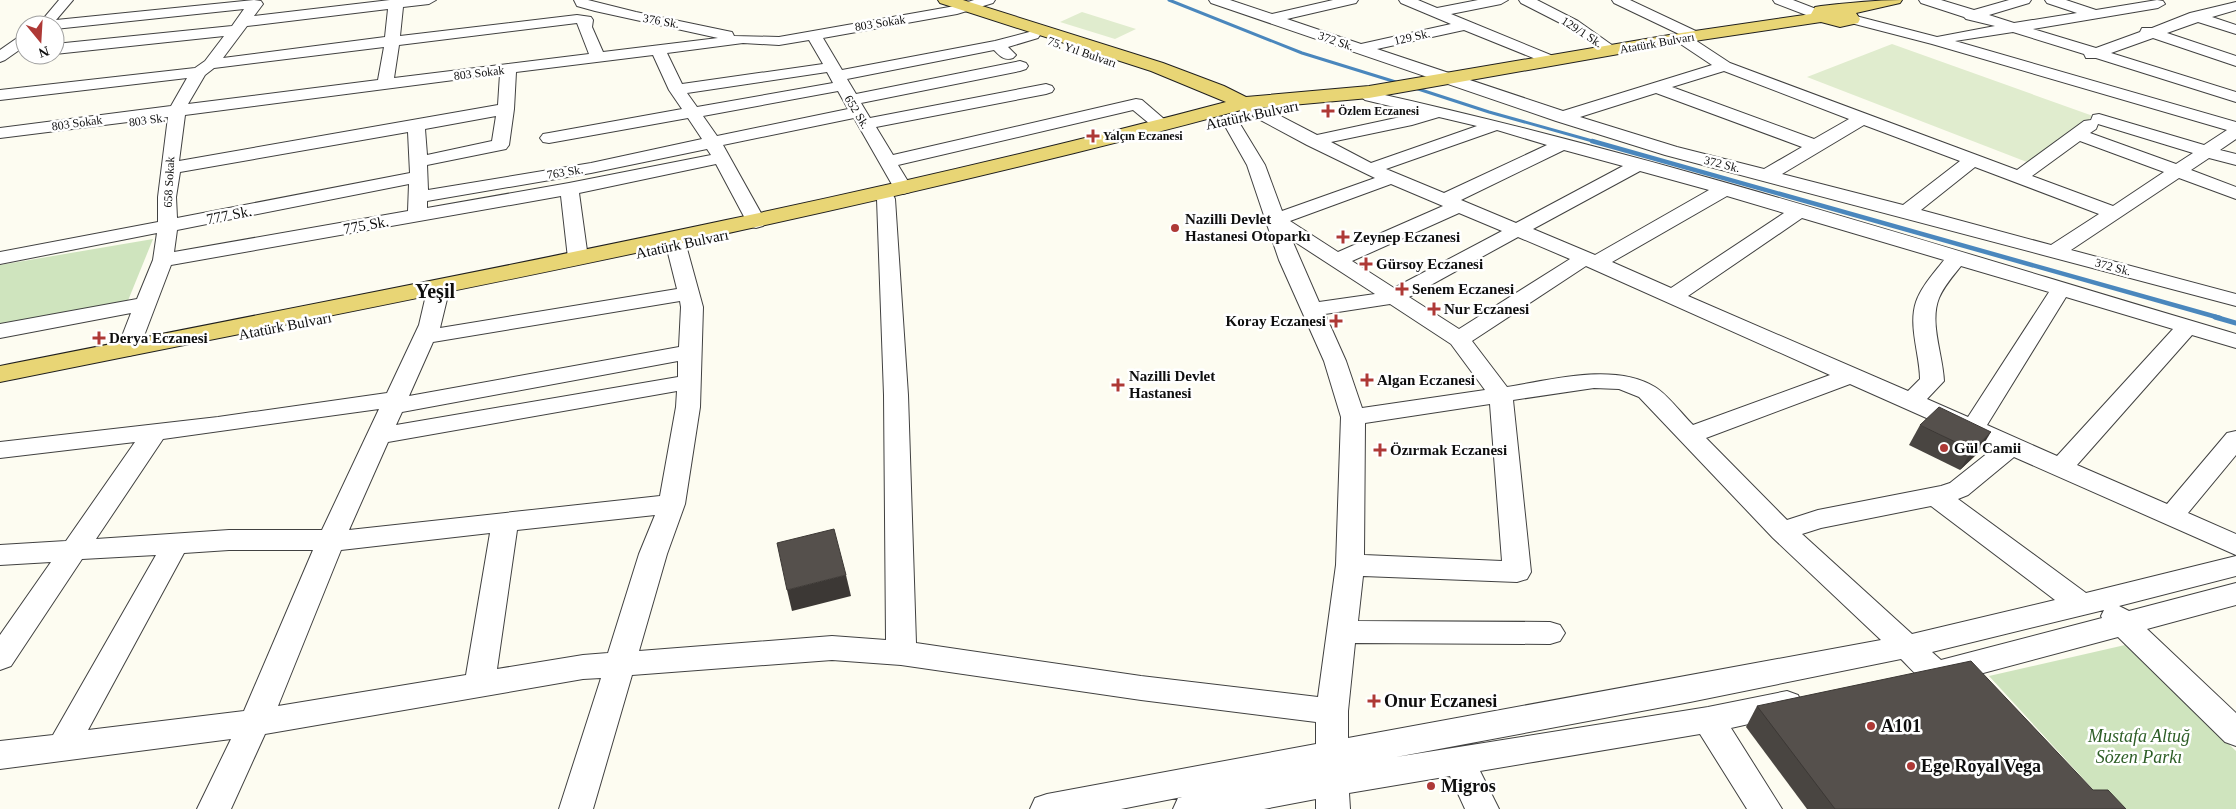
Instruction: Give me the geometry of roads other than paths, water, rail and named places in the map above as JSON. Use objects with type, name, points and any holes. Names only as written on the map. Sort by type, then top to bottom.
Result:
[{"type":"main road","name":"75. Yıl Bulvarı","points":[[926,0],[957,6],[1157,67],[1217,90],[1238,111]]},
{"type":"main road","name":"Atatürk Bulvarı","points":[[0,374],[894,194],[1162,125],[1238,111],[1553,61],[1863,8],[1894,0]]},
{"type":"main road","points":[[1827,13],[1841,22],[1904,0]]},
{"type":"main road","name":"75. Yıl Bulvarı","points":[[957,6],[1033,35],[1166,81],[1238,111]]},
{"type":"main road","name":"Atatürk Bulvarı","points":[[0,383],[676,246],[1238,111]]},
{"type":"street","points":[[53,15],[66,0]]},
{"type":"street","points":[[65,48],[239,26],[396,2],[429,0]]},
{"type":"street","name":"376 Sk.","points":[[581,0],[582,3],[616,14],[676,23],[743,39]]},
{"type":"street","name":"803 Sokak","points":[[0,133],[176,113],[743,39],[779,41],[988,0]]},
{"type":"street","name":"372 Sk.","points":[[1216,0],[1441,80],[1671,151],[1907,211],[2055,252],[2232,294]]},
{"type":"street","points":[[1270,19],[1352,0]]},
{"type":"street","points":[[1406,0],[1553,61]]},
{"type":"street","name":"129 Sk.","points":[[1436,12],[1501,0]]},
{"type":"street","name":"129/1 Sk.","points":[[1526,0],[1572,24],[1610,50]]},
{"type":"street","points":[[1780,0],[1827,13]]},
{"type":"street","points":[[1801,0],[1827,13]]},
{"type":"street","points":[[1926,0],[2236,97]]},
{"type":"street","points":[[1912,34],[2024,0]]},
{"type":"street","points":[[2052,0],[2236,61]]},
{"type":"street","points":[[1625,1],[1688,37],[1724,66],[2114,213]]},
{"type":"street","points":[[65,24],[257,2],[273,2]]},
{"type":"street","name":"658 Sokak","points":[[128,349],[163,260],[168,227],[167,197],[176,113],[205,68],[257,2]]},
{"type":"street","points":[[384,85],[392,41],[396,2]]},
{"type":"street","points":[[1936,40],[2094,14],[2152,2],[2236,30]]},
{"type":"street","points":[[2047,72],[2197,17],[2236,6]]},
{"type":"street","points":[[1852,18],[2131,96],[2236,129]]},
{"type":"street","points":[[0,95],[392,41],[578,19],[586,20],[585,28],[598,57]]},
{"type":"street","name":"129 Sk.","points":[[1358,49],[1465,24]]},
{"type":"street","name":"652 Sk.","points":[[813,34],[887,162],[894,194]]},
{"type":"street","points":[[549,138],[692,112],[836,76],[997,45],[1033,35]]},
{"type":"street","points":[[2110,90],[2236,44]]},
{"type":"street","points":[[997,45],[1079,118]]},
{"type":"street","points":[[1,56],[15,46]]},
{"type":"street","points":[[658,50],[677,90],[712,141],[756,222]]},
{"type":"street","points":[[1,56],[15,54]]},
{"type":"street","points":[[858,112],[1020,66]]},
{"type":"street","points":[[1562,117],[1724,66]]},
{"type":"street","points":[[171,168],[506,109],[508,69]]},
{"type":"street","points":[[677,90],[836,76]]},
{"type":"street","points":[[1656,87],[1816,146]]},
{"type":"street","points":[[858,112],[1046,89]]},
{"type":"street","points":[[1365,92],[1371,97],[1496,125],[1725,189],[2236,341]]},
{"type":"street","points":[[2019,178],[2131,96]]},
{"type":"street","points":[[887,162],[1136,104],[1162,125]]},
{"type":"street","name":"777 Sk.","points":[[0,258],[168,227],[419,170],[500,145],[506,109]]},
{"type":"street","points":[[1238,111],[1313,141],[1370,169],[1672,296],[2236,545]]},
{"type":"street","points":[[1238,111],[1289,260],[1335,361],[1353,417],[1350,564],[1332,711],[1333,782]]},
{"type":"street","name":"763 Sk.","points":[[418,196],[591,168],[712,141],[858,112]]},
{"type":"street","points":[[1313,141],[1412,120],[1437,112]]},
{"type":"street","name":"803 Sk.","points":[[0,140],[176,113]]},
{"type":"street","points":[[1767,176],[1863,118]]},
{"type":"street","points":[[2099,119],[2236,160]]},
{"type":"street","points":[[416,125],[419,170],[416,216]]},
{"type":"street","points":[[1370,169],[1496,125]]},
{"type":"street","points":[[2055,252],[2177,171],[2236,129]]},
{"type":"street","points":[[2078,134],[2236,193]]},
{"type":"street","points":[[1336,260],[1452,203],[1562,144]]},
{"type":"street","name":"775 Sk.","points":[[163,260],[568,190],[721,158]]},
{"type":"street","points":[[1907,211],[1974,160]]},
{"type":"street","points":[[1312,310],[1393,296],[1638,165]]},
{"type":"street","points":[[1275,220],[1392,178]]},
{"type":"street","points":[[1459,339],[1590,261],[1725,189]]},
{"type":"street","points":[[568,190],[578,258]]},
{"type":"street","points":[[894,194],[901,653]]},
{"type":"street","points":[[1672,296],[1799,211]]},
{"type":"street","points":[[1275,220],[1459,339],[1501,395],[1517,572],[1350,564]]},
{"type":"street","points":[[576,809],[653,554],[672,504],[688,407],[692,308],[676,246]]},
{"type":"street","points":[[1911,402],[1932,381],[1925,321],[1926,304],[1929,296],[1956,258]]},
{"type":"street","points":[[1973,428],[2061,289]]},
{"type":"street","points":[[424,337],[688,293]]},
{"type":"street","points":[[214,809],[255,724],[330,540],[430,325],[437,295]]},
{"type":"street","points":[[0,331],[146,304]]},
{"type":"street","points":[[2061,467],[2187,327]]},
{"type":"street","points":[[0,450],[394,403],[690,352]]},
{"type":"street","points":[[1689,435],[1852,376]]},
{"type":"street","points":[[1353,417],[1594,381],[1622,382],[1647,392],[1782,531],[1906,646],[1947,677],[2124,624],[2236,594]]},
{"type":"street","points":[[379,436],[689,382]]},
{"type":"street","points":[[0,658],[76,550],[155,432]]},
{"type":"street","points":[[2171,516],[2236,439]]},
{"type":"street","points":[[1782,531],[1818,519],[1941,495],[1959,489],[2012,446]]},
{"type":"street","points":[[1941,495],[2088,602],[2124,624],[2236,733]]},
{"type":"street","points":[[0,555],[229,540],[330,540],[672,504]]},
{"type":"street","points":[[480,684],[505,522]]},
{"type":"street","points":[[63,747],[176,544]]},
{"type":"street","points":[[1047,809],[1333,782],[2236,566]]},
{"type":"street","points":[[1342,632],[1550,633]]},
{"type":"street","points":[[0,755],[255,724],[583,667],[832,648],[901,653],[1141,688],[1332,711]]},
{"type":"street","points":[[1190,809],[1333,782],[1708,720],[1812,699]]},
{"type":"street","points":[[1708,720],[1765,809]]},
{"type":"street","points":[[1459,761],[1482,809]]},
{"type":"waterway","points":[[1169,0],[1302,53],[1399,83]]},
{"type":"waterway","points":[[1412,87],[1489,112],[1596,142]]},
{"type":"waterway","points":[[1592,141],[2220,318]]},
{"type":"waterway","points":[[2215,317],[2236,323]]},
{"type":"place","name":"Özlem Eczanesi","points":[[1328,111]]},
{"type":"place","name":"Yalçın Eczanesi","points":[[1093,136]]},
{"type":"place","name":"Nazilli Devlet Hastanesi Otoparkı","points":[[1175,228]]},
{"type":"place","name":"Zeynep Eczanesi","points":[[1343,237]]},
{"type":"place","name":"Gürsoy Eczanesi","points":[[1366,264]]},
{"type":"place","name":"Senem Eczanesi","points":[[1402,289]]},
{"type":"place","name":"Nur Eczanesi","points":[[1434,309]]},
{"type":"place","name":"Koray Eczanesi","points":[[1336,321]]},
{"type":"place","name":"Derya Eczanesi","points":[[99,338]]},
{"type":"place","name":"Algan Eczanesi","points":[[1367,380]]},
{"type":"place","name":"Nazilli Devlet Hastanesi","points":[[1118,385]]},
{"type":"place","name":"Gül Camii","points":[[1944,448]]},
{"type":"place","name":"Özırmak Eczanesi","points":[[1380,450]]},
{"type":"place","name":"Onur Eczanesi","points":[[1374,701]]},
{"type":"place","name":"A101","points":[[1871,726]]},
{"type":"place","name":"Ege Royal Vega","points":[[1911,766]]},
{"type":"place","name":"Migros","points":[[1431,786]]},
{"type":"district","name":"Yeşil","points":[[435,291]]},
{"type":"park label","name":"Mustafa Altuğ Sözen Parkı","points":[[2139,746]]}]
